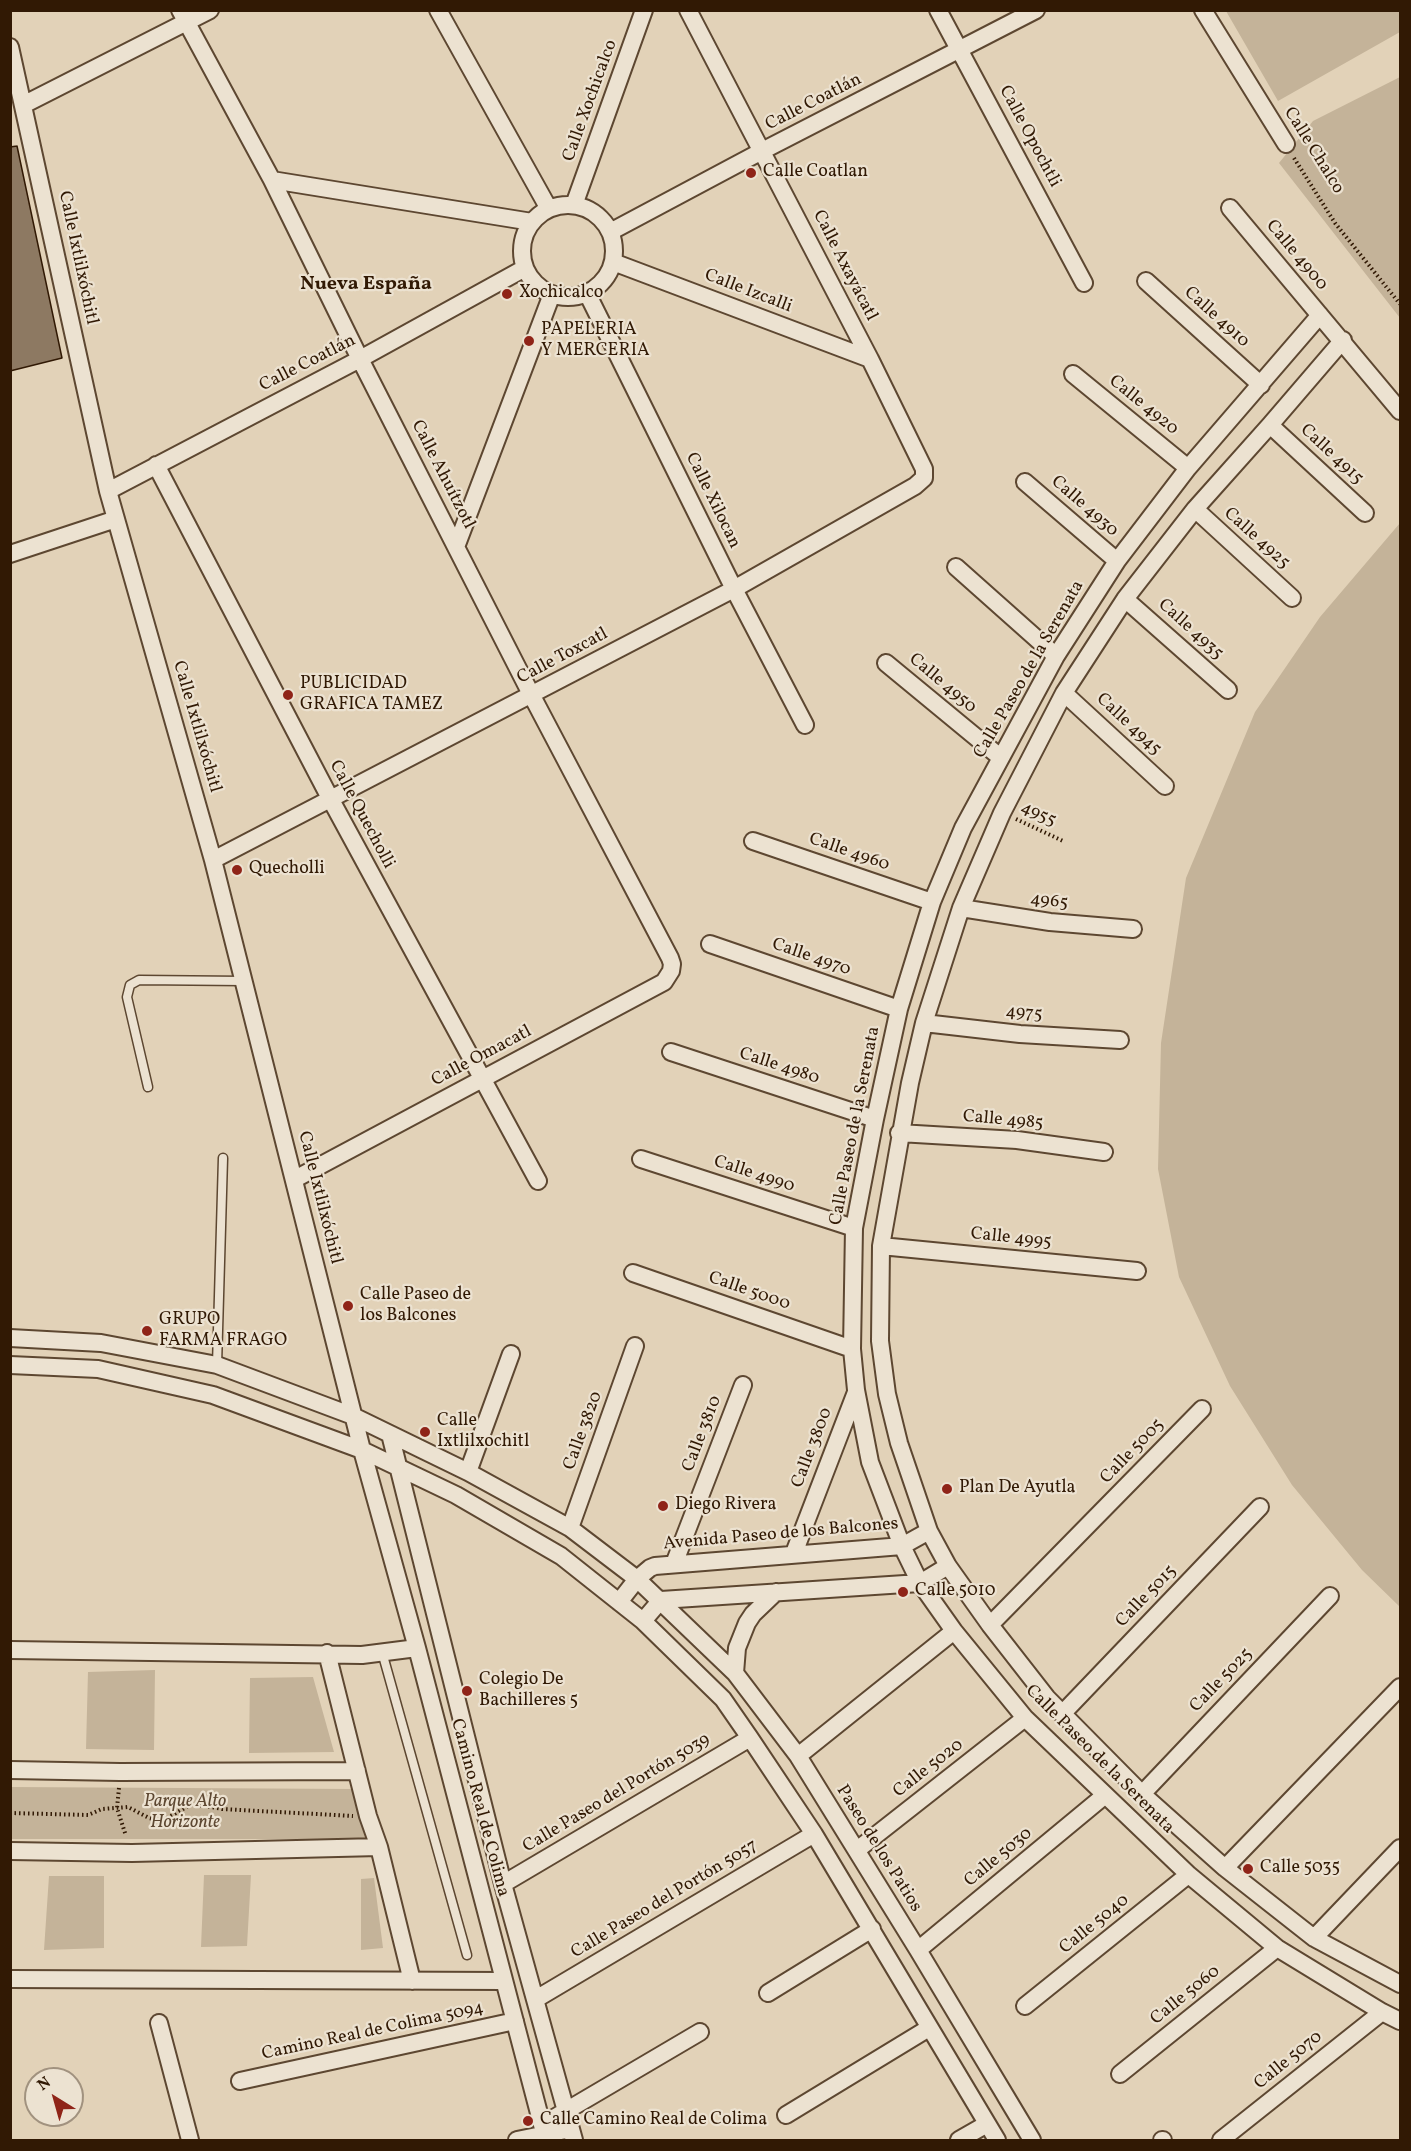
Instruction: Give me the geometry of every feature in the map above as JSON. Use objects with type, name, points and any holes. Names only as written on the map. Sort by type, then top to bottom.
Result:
[{"type":"street","points":[[23,105],[183,17],[210,10]]},
{"type":"street","points":[[438,10],[549,209]]},
{"type":"street","name":"Calle Xochicalco","points":[[574,205],[644,10]]},
{"type":"street","name":"Calle Axayácatl","points":[[688,10],[870,359],[924,469],[924,478]]},
{"type":"street","name":"Calle Opochtli","points":[[938,10],[1084,283]]},
{"type":"street","name":"Calle Coatlán","points":[[610,232],[1036,10]]},
{"type":"street","name":"Calle Chalco","points":[[1203,10],[1286,144]]},
{"type":"street","name":"Calle Ahuítzotl","points":[[183,17],[272,180],[360,359],[532,696],[670,958]]},
{"type":"street","name":"Calle Ixtlilxóchitl","points":[[10,47],[108,490],[213,860],[353,1416]]},
{"type":"street","points":[[272,180],[532,222]]},
{"type":"street","points":[[574,205],[592,212],[603,220],[610,232],[614,252],[613,262],[605,278],[587,293],[571,297],[552,294],[534,282],[525,268],[522,250],[523,241],[532,222],[549,209],[574,205]]},
{"type":"street","name":"Calle 4900","points":[[1230,208],[1401,411]]},
{"type":"street","name":"Calle Izcalli","points":[[613,262],[870,359]]},
{"type":"street","name":"Calle Coatlán","points":[[108,490],[360,359],[525,268]]},
{"type":"street","name":"Calle 4910","points":[[1146,281],[1261,385]]},
{"type":"street","name":"Calle Xilocan","points":[[587,293],[734,589],[805,725]]},
{"type":"street","points":[[456,547],[552,294]]},
{"type":"street","name":"Calle Paseo de la Serenata","points":[[1320,315],[1188,468],[1118,561],[1056,656],[963,828],[932,902],[899,1009],[875,1119],[854,1228],[852,1349],[856,1390],[870,1462],[902,1546],[921,1582],[954,1631],[1024,1718],[1188,1875],[1277,1948],[1382,2012],[1401,2021]]},
{"type":"street","name":"Calle Paseo de la Serenata","points":[[1338,334],[1270,425],[1195,509],[1125,599],[1064,693],[1002,813],[961,908],[924,1023],[900,1133],[881,1246],[880,1341],[887,1394],[899,1443],[929,1531],[948,1566],[990,1625],[1062,1714],[1142,1794],[1225,1868],[1314,1938],[1401,1984]]},
{"type":"street","name":"Calle 4920","points":[[1073,374],[1188,468]]},
{"type":"street","name":"Calle 4915","points":[[1270,425],[1365,513]]},
{"type":"street","name":"Calle Quecholli","points":[[156,465],[331,800],[538,1181]]},
{"type":"street","name":"Calle Toxcatl","points":[[213,860],[734,589],[915,486],[924,478]]},
{"type":"street","name":"Calle 4930","points":[[1025,482],[1118,561]]},
{"type":"street","name":"Calle 4925","points":[[1195,509],[1292,598]]},
{"type":"street","points":[[10,554],[116,519]]},
{"type":"street","points":[[956,567],[1056,656]]},
{"type":"street","name":"Calle 4935","points":[[1125,599],[1228,690]]},
{"type":"street","name":"Calle 4950","points":[[886,663],[1000,757]]},
{"type":"street","name":"Calle 4945","points":[[1064,693],[1165,786]]},
{"type":"street","name":"Calle 4960","points":[[753,841],[932,902]]},
{"type":"street","name":"4965","points":[[961,908],[1050,922],[1133,929]]},
{"type":"street","name":"Calle 4970","points":[[710,944],[899,1009]]},
{"type":"street","name":"Calle Omacatl","points":[[295,1179],[663,982],[671,971],[670,958]]},
{"type":"street","name":"4975","points":[[924,1023],[1020,1034],[1120,1040]]},
{"type":"street","name":"Calle 4980","points":[[671,1052],[875,1119]]},
{"type":"street","name":"Calle 4985","points":[[900,1133],[1017,1140],[1104,1152]]},
{"type":"street","name":"Calle 4990","points":[[641,1159],[854,1228]]},
{"type":"street","name":"Calle 4995","points":[[881,1246],[1137,1271]]},
{"type":"street","name":"Calle 5000","points":[[633,1272],[852,1349]]},
{"type":"street","points":[[10,1338],[101,1343],[217,1365],[353,1416],[468,1472],[570,1528],[661,1600],[921,1582],[948,1566]]},
{"type":"street","name":"Calle 3820","points":[[570,1528],[635,1346]]},
{"type":"street","points":[[468,1472],[512,1354]]},
{"type":"street","points":[[10,1365],[98,1369],[213,1395],[362,1450],[399,1467],[456,1495],[561,1556],[643,1621],[723,1699],[814,1834],[997,2140]]},
{"type":"street","name":"Calle 3810","points":[[674,1564],[743,1385]]},
{"type":"street","name":"Calle 3800","points":[[794,1553],[856,1390]]},
{"type":"street","name":"Calle 5005","points":[[990,1625],[1202,1409]]},
{"type":"street","name":"Camino Real de Colima","points":[[353,1416],[417,1648],[544,2134]]},
{"type":"street","name":"Camino Real de Colima","points":[[390,1434],[503,1884],[573,2134]]},
{"type":"street","name":"Calle 5015","points":[[1062,1714],[1260,1507]]},
{"type":"street","name":"Avenida Paseo de los Balcones","points":[[619,1602],[637,1579],[650,1568],[794,1553],[902,1546],[929,1531]]},
{"type":"street","points":[[735,1673],[737,1648],[747,1623],[776,1592]]},
{"type":"street","name":"Calle 5025","points":[[1142,1794],[1330,1596]]},
{"type":"street","points":[[643,1621],[661,1600]]},
{"type":"street","name":"Paseo de los Patios","points":[[661,1600],[735,1673],[798,1756],[1032,2140]]},
{"type":"street","points":[[798,1756],[954,1631]]},
{"type":"street","points":[[10,1650],[362,1655],[417,1648]]},
{"type":"street","points":[[327,1653],[412,1981]]},
{"type":"street","points":[[426,1684],[451,1677]]},
{"type":"street","points":[[1225,1868],[1401,1687]]},
{"type":"street","name":"Calle 5020","points":[[857,1850],[1024,1718]]},
{"type":"street","name":"Calle Paseo del Portón 5039","points":[[503,1884],[750,1738]]},
{"type":"street","points":[[10,1770],[357,1771]]},
{"type":"street","name":"Calle 5030","points":[[918,1950],[1104,1796]]},
{"type":"street","name":"Calle Paseo del Portón 5057","points":[[536,1999],[814,1834]]},
{"type":"street","points":[[10,1851],[132,1853],[379,1847]]},
{"type":"street","points":[[1314,1938],[1401,1848]]},
{"type":"street","name":"Calle 5040","points":[[1025,2006],[1188,1875]]},
{"type":"street","points":[[768,1993],[872,1929]]},
{"type":"street","name":"Calle 5060","points":[[1120,2074],[1277,1948]]},
{"type":"street","points":[[10,1979],[504,1981]]},
{"type":"street","name":"Calle 5070","points":[[1221,2140],[1382,2012]]},
{"type":"street","name":"Camino Real de Colima 5094","points":[[240,2081],[514,2021]]},
{"type":"street","points":[[159,2023],[190,2140]]},
{"type":"street","points":[[786,2115],[929,2028]]},
{"type":"street","points":[[544,2134],[566,2112],[700,2032]]},
{"type":"street","points":[[959,2140],[987,2124]]},
{"type":"street","points":[[517,2140],[544,2134],[573,2134]]},
{"type":"lane","points":[[148,1087],[127,997],[130,985],[139,980],[244,981]]},
{"type":"lane","points":[[217,1365],[223,1158]]},
{"type":"lane","points":[[382,1652],[467,1955]]},
{"type":"path","name":"Calle Chalco","points":[[1286,144],[1335,223],[1401,304]]},
{"type":"path","name":"4955","points":[[1002,813],[1064,841]]},
{"type":"path","points":[[120,1772],[117,1808],[132,1853]]},
{"type":"path","points":[[10,1813],[88,1815],[102,1809],[128,1807],[149,1818],[162,1821],[190,1805],[325,1816],[368,1816]]},
{"type":"green space","points":[[1226,11],[1400,11],[1400,32],[1278,101]]},
{"type":"green space","points":[[1400,77],[1400,318],[1279,163],[1313,121]]},
{"type":"green space","points":[[1400,523],[1400,1607],[1362,1570],[1292,1485],[1230,1386],[1179,1277],[1158,1169],[1161,1043],[1186,878],[1255,712],[1320,617]]},
{"type":"green space","points":[[155,1670],[154,1750],[86,1749],[88,1672]]},
{"type":"green space","points":[[313,1677],[334,1752],[249,1753],[250,1678]]},
{"type":"green space","name":"Parque Alto Horizonte","points":[[11,1787],[353,1789],[367,1839],[11,1839]]},
{"type":"green space","points":[[204,1875],[251,1875],[247,1946],[201,1947]]},
{"type":"green space","points":[[49,1876],[104,1876],[104,1948],[44,1950]]},
{"type":"green space","points":[[374,1878],[383,1948],[361,1950],[361,1879]]},
{"type":"building","points":[[17,146],[62,358],[10,371],[10,147]]},
{"type":"place","name":"Calle Coatlan","points":[[751,173]]},
{"type":"place","name":"Xochicalco","points":[[507,294]]},
{"type":"place","name":"PAPELERIA Y MERCERIA","points":[[529,341]]},
{"type":"place","name":"PUBLICIDAD GRAFICA TAMEZ","points":[[288,695]]},
{"type":"place","name":"Quecholli","points":[[237,870]]},
{"type":"place","name":"Calle Paseo de los Balcones","points":[[348,1306]]},
{"type":"place","name":"GRUPO FARMA FRAGO","points":[[147,1331]]},
{"type":"place","name":"Calle Ixtlilxochitl","points":[[425,1432]]},
{"type":"place","name":"Plan De Ayutla","points":[[947,1489]]},
{"type":"place","name":"Diego Rivera","points":[[663,1506]]},
{"type":"place","name":"Calle 5010","points":[[903,1592]]},
{"type":"place","name":"Colegio De Bachilleres 5","points":[[467,1691]]},
{"type":"place","name":"Calle 5035","points":[[1248,1869]]},
{"type":"place","name":"Calle Camino Real de Colima","points":[[528,2121]]},
{"type":"district","name":"Nueva España","points":[[366,285]]}]
